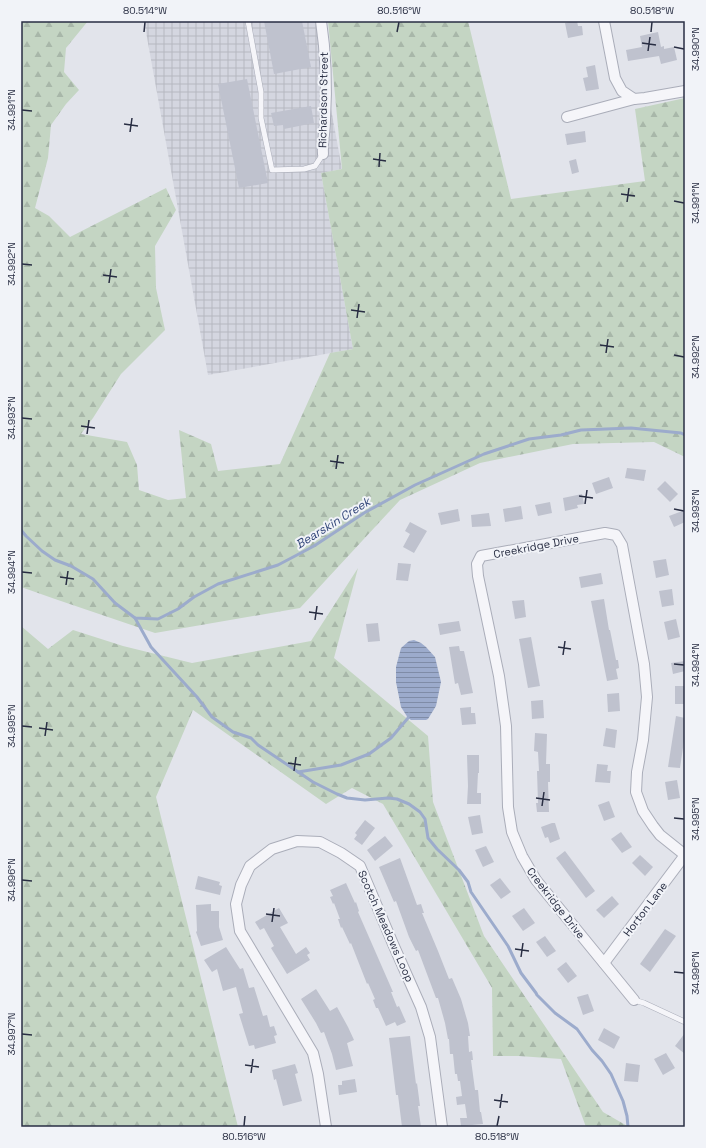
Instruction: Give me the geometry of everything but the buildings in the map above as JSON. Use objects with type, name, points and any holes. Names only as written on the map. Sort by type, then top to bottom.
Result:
[{"type":"street","name":"Richardson Street","points":[[321,21],[326,69],[325,121],[322,142],[323,154]]},
{"type":"street","points":[[604,21],[615,78],[622,91],[634,99]]},
{"type":"street","points":[[567,117],[634,99],[685,91]]},
{"type":"street","name":"Creekridge Drive","points":[[634,1000],[536,880],[522,856],[512,832],[508,807],[506,726],[499,676],[478,576],[477,564],[481,556],[605,533],[616,535],[622,545],[645,670],[647,697],[643,740],[637,772],[636,792],[643,811],[660,835],[685,855]]},
{"type":"street","name":"Scotch Meadows Loop","points":[[326,1127],[318,1074],[312,1053],[240,931],[236,904],[241,886],[250,866],[272,849],[297,841],[320,842],[341,853],[360,866],[421,1007],[430,1037],[442,1127]]},
{"type":"street","name":"Horton Lane","points":[[604,963],[685,855]]},
{"type":"lane","points":[[248,21],[261,92],[261,118],[272,170],[304,169],[314,166],[323,154]]},
{"type":"lane","points":[[634,1000],[644,1003],[685,1022]]},
{"type":"shaded area","points":[[144,21],[315,21],[342,169],[321,173],[353,349],[208,375]]},
{"type":"green space","points":[[21,21],[88,21],[66,48],[64,72],[79,90],[66,104],[51,125],[48,158],[35,208],[49,216],[70,237],[166,188],[176,210],[155,246],[156,288],[165,330],[121,374],[81,434],[127,442],[137,465],[139,490],[168,500],[186,498],[179,430],[211,444],[218,471],[280,464],[330,353],[353,349],[321,173],[342,169],[328,21],[468,21],[511,199],[645,181],[635,109],[685,98],[685,457],[654,442],[573,444],[480,463],[400,500],[300,608],[155,633],[21,587]]},
{"type":"green space","points":[[358,568],[334,658],[428,736],[433,802],[484,936],[603,1112],[629,1127],[586,1127],[561,1059],[493,1056],[492,988],[383,804],[352,788],[326,804],[193,710],[156,797],[238,1127],[21,1127],[21,626],[48,649],[73,630],[123,646],[192,663],[311,641]]},
{"type":"water","points":[[414,640],[426,647],[435,657],[441,682],[436,706],[426,720],[411,720],[408,718],[401,707],[396,682],[396,667],[401,648],[409,641]]},
{"type":"waterway","name":"Bearskin Creek","points":[[21,530],[42,551],[55,560],[71,566],[93,579],[115,603],[135,618],[158,619],[178,609],[194,597],[218,584],[278,565],[314,546],[364,513],[415,485],[484,454],[529,439],[561,435],[581,430],[631,428],[681,433],[685,435]]},
{"type":"waterway","points":[[135,618],[151,647],[197,697],[212,717],[233,732],[251,738],[258,745],[313,782],[337,794],[347,798],[365,800],[388,798],[397,799],[409,804],[420,812],[425,819],[428,838],[459,870],[468,882],[471,892],[508,946],[521,973],[537,995],[555,1013],[577,1029],[611,1074],[623,1101],[628,1127]]},
{"type":"waterway","points":[[298,772],[341,765],[369,754],[391,738],[408,718],[409,714]]}]
